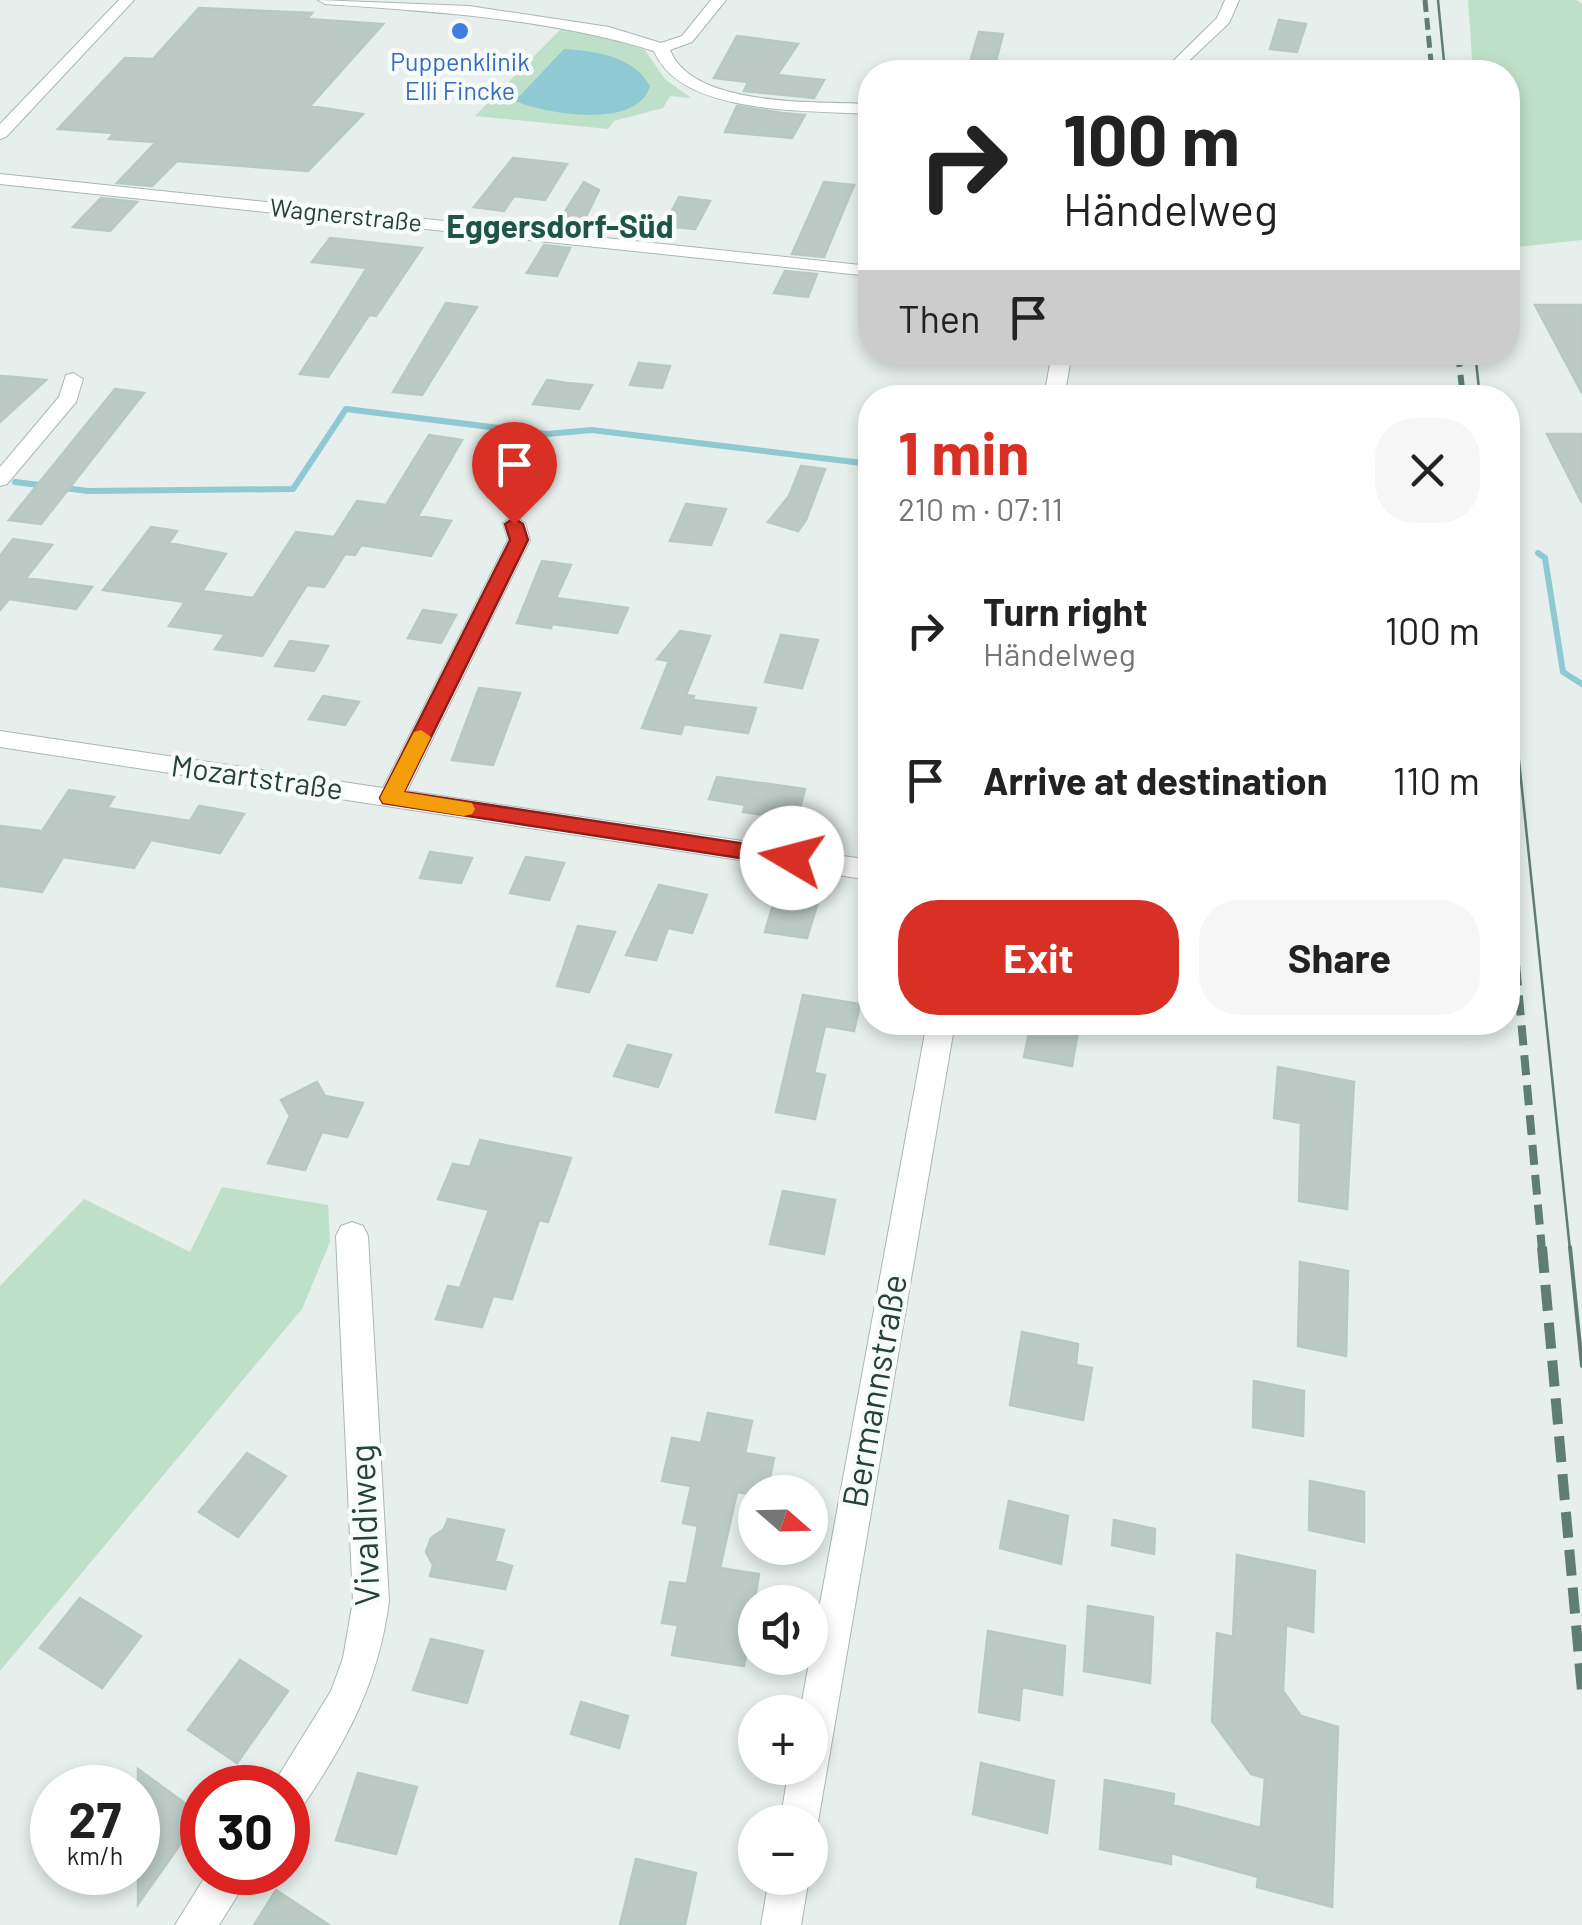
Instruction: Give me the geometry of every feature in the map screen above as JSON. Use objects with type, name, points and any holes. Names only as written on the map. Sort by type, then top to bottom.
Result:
[{"type":"street","points":[[0,134],[127,0]]},
{"type":"street","points":[[325,0],[533,18],[608,32],[662,48],[687,38],[719,0]]},
{"type":"street","points":[[1181,60],[1214,30],[1231,4]]},
{"type":"street","points":[[662,48],[666,66],[673,75],[700,90],[858,108]]},
{"type":"street","name":"Wagnerstraße","points":[[0,179],[858,271]]},
{"type":"street","points":[[0,480],[69,398],[73,379]]},
{"type":"street","points":[[391,798],[519,540],[514,524]]},
{"type":"street","name":"Mozartstraße","points":[[0,740],[858,868]]},
{"type":"street","name":"Bermannstraße","points":[[821,1695],[939,1035]]},
{"type":"street","name":"Vivaldiweg","points":[[306,1765],[346,1704],[366,1652],[371,1601],[352,1236]]},
{"type":"street","points":[[194,1925],[216,1895]]},
{"type":"street","points":[[781,1925],[786,1895]]},
{"type":"green space","points":[[1468,0],[1576,0],[1582,4],[1582,240],[1520,247],[1520,60],[1472,60]]},
{"type":"green space","points":[[561,29],[605,36],[645,50],[665,79],[691,98],[670,96],[663,108],[614,121],[608,129],[475,116]]},
{"type":"green space","points":[[222,1187],[328,1205],[330,1242],[302,1309],[0,1671],[0,1286],[84,1199],[190,1252]]},
{"type":"water","points":[[564,49],[624,62],[650,86],[642,100],[610,114],[568,114],[515,101]]},
{"type":"building","points":[[199,8],[312,13],[307,19],[383,24],[310,106],[363,114],[308,171],[177,161],[152,186],[117,183],[156,142],[109,139],[114,133],[58,129],[125,58],[153,59]]},
{"type":"building","points":[[1279,20],[1306,24],[1297,52],[1270,49]]},
{"type":"building","points":[[979,32],[1003,34],[996,60],[971,60]]},
{"type":"building","points":[[737,36],[798,44],[777,75],[824,80],[814,98],[744,91],[748,82],[714,78]]},
{"type":"building","points":[[737,106],[805,115],[792,138],[725,132]]},
{"type":"building","points":[[513,158],[567,164],[545,200],[514,196],[504,211],[474,207]]},
{"type":"building","points":[[584,182],[599,190],[579,231],[554,229]]},
{"type":"building","points":[[824,182],[854,185],[824,257],[792,254]]},
{"type":"building","points":[[679,197],[710,201],[695,229],[664,226]]},
{"type":"building","points":[[101,198],[137,202],[110,231],[73,227]]},
{"type":"building","points":[[330,238],[422,248],[376,316],[369,315],[328,377],[300,374],[367,268],[312,262]]},
{"type":"building","points":[[544,245],[570,248],[557,276],[527,273]]},
{"type":"building","points":[[785,271],[817,274],[808,297],[774,293]]},
{"type":"building","points":[[446,303],[477,307],[422,395],[393,392]]},
{"type":"building","points":[[1535,305],[1582,305],[1582,393]]},
{"type":"building","points":[[639,363],[670,366],[662,388],[630,385]]},
{"type":"building","points":[[0,376],[15,377],[46,380],[0,422]]},
{"type":"building","points":[[547,380],[592,385],[579,409],[533,404]]},
{"type":"building","points":[[115,389],[144,393],[41,524],[9,520]]},
{"type":"building","points":[[1547,434],[1582,434],[1582,503]]},
{"type":"building","points":[[429,435],[462,440],[418,516],[451,521],[431,556],[361,545],[355,555],[345,554],[324,587],[307,585],[262,656],[215,649],[225,634],[169,626],[185,602],[103,590],[151,527],[177,531],[169,543],[226,554],[202,591],[253,598],[296,532],[334,537],[357,501],[386,505]]},
{"type":"building","points":[[801,466],[825,469],[798,531],[768,522],[789,496]]},
{"type":"building","points":[[504,469],[541,474],[526,502],[488,497]]},
{"type":"building","points":[[686,504],[726,509],[711,545],[670,541]]},
{"type":"building","points":[[13,539],[52,545],[26,578],[92,587],[76,609],[9,599],[0,610],[0,556]]},
{"type":"building","points":[[542,561],[571,565],[556,598],[628,608],[617,633],[517,623]]},
{"type":"building","points":[[423,610],[456,615],[441,643],[408,638]]},
{"type":"building","points":[[680,631],[710,636],[686,695],[694,696],[693,700],[756,708],[748,733],[684,724],[681,734],[642,728],[669,661],[657,659]]},
{"type":"building","points":[[781,635],[818,640],[802,688],[765,682]]},
{"type":"building","points":[[290,641],[328,646],[314,671],[275,666]]},
{"type":"building","points":[[479,688],[520,693],[493,765],[452,760]]},
{"type":"building","points":[[323,696],[359,702],[345,725],[309,719]]},
{"type":"building","points":[[717,777],[805,789],[797,820],[743,812],[745,805],[709,799]]},
{"type":"building","points":[[69,790],[114,797],[107,808],[190,821],[199,806],[244,814],[220,853],[151,840],[134,868],[63,857],[42,892],[0,886],[0,826],[42,831]]},
{"type":"building","points":[[430,852],[472,858],[461,883],[420,878]]},
{"type":"building","points":[[526,857],[564,863],[549,900],[510,893]]},
{"type":"building","points":[[659,885],[707,895],[692,933],[668,928],[656,960],[626,955]]},
{"type":"building","points":[[775,898],[817,905],[807,938],[765,932]]},
{"type":"building","points":[[578,926],[615,932],[589,992],[557,986]]},
{"type":"building","points":[[803,995],[858,1004],[854,1031],[825,1026],[814,1073],[825,1075],[815,1119],[776,1112]]},
{"type":"building","points":[[1028,1035],[1077,1035],[1072,1066],[1024,1057]]},
{"type":"building","points":[[628,1045],[671,1055],[658,1087],[614,1076]]},
{"type":"building","points":[[1278,1067],[1354,1082],[1347,1209],[1299,1201],[1301,1123],[1274,1118]]},
{"type":"building","points":[[317,1082],[325,1096],[363,1103],[347,1137],[322,1132],[305,1170],[268,1163],[290,1116],[281,1100]]},
{"type":"building","points":[[480,1140],[571,1158],[548,1222],[539,1220],[512,1299],[493,1296],[482,1327],[436,1319],[448,1286],[460,1288],[489,1210],[438,1199],[453,1164],[470,1167]]},
{"type":"building","points":[[783,1191],[835,1200],[824,1254],[770,1244]]},
{"type":"building","points":[[1300,1262],[1348,1271],[1346,1356],[1298,1346]]},
{"type":"building","points":[[1022,1332],[1078,1344],[1076,1365],[1092,1368],[1083,1420],[1010,1405]]},
{"type":"building","points":[[1254,1381],[1304,1391],[1303,1436],[1253,1427]]},
{"type":"building","points":[[708,1413],[752,1421],[745,1453],[774,1458],[770,1475],[738,1475],[738,1492],[720,1568],[759,1574],[757,1585],[738,1585],[738,1665],[672,1655],[678,1625],[662,1623],[670,1582],[687,1584],[698,1526],[683,1523],[691,1486],[662,1481],[672,1438],[701,1443]]},
{"type":"building","points":[[247,1453],[286,1476],[238,1537],[199,1512]]},
{"type":"building","points":[[1310,1481],[1364,1492],[1364,1542],[1309,1530]]},
{"type":"building","points":[[1009,1501],[1068,1516],[1061,1564],[1000,1548]]},
{"type":"building","points":[[448,1519],[504,1530],[495,1561],[512,1566],[505,1589],[430,1576],[433,1565],[426,1552],[431,1538],[444,1529]]},
{"type":"building","points":[[1114,1520],[1155,1529],[1154,1554],[1112,1545]]},
{"type":"building","points":[[1237,1555],[1315,1571],[1313,1632],[1286,1625],[1283,1691],[1301,1716],[1338,1727],[1332,1907],[1257,1887],[1258,1877],[1171,1853],[1171,1864],[1100,1849],[1105,1780],[1174,1794],[1173,1805],[1261,1828],[1265,1778],[1251,1774],[1212,1721],[1217,1633],[1233,1637]]},
{"type":"building","points":[[80,1598],[141,1636],[102,1688],[40,1648]]},
{"type":"building","points":[[1088,1606],[1153,1617],[1150,1683],[1084,1671]]},
{"type":"building","points":[[988,1631],[1065,1646],[1062,1695],[1022,1687],[1019,1720],[979,1712]]},
{"type":"building","points":[[431,1639],[483,1651],[467,1703],[413,1690]]},
{"type":"building","points":[[240,1660],[288,1691],[237,1763],[188,1730]]},
{"type":"building","points":[[581,1702],[628,1716],[619,1748],[571,1734]]},
{"type":"building","points":[[981,1763],[1054,1781],[1047,1833],[973,1814]]},
{"type":"building","points":[[358,1773],[417,1787],[396,1854],[336,1840]]},
{"type":"building","points":[[160,1785],[180,1800],[180,1845],[160,1873]]},
{"type":"building","points":[[636,1859],[696,1873],[685,1925],[620,1925]]},
{"type":"building","points":[[273,1895],[284,1895],[329,1925],[254,1925]]},
{"type":"waterway","points":[[15,482],[88,491],[293,489],[346,409],[547,434],[592,430],[858,463]]},
{"type":"waterway","points":[[1538,553],[1545,558],[1563,672],[1582,684]]},
{"type":"tram line","points":[[1438,0],[1444,60]]},
{"type":"tram line","points":[[1476,365],[1479,385]]},
{"type":"tram line","points":[[1520,770],[1570,1250]]},
{"type":"tram line","points":[[1570,1247],[1582,1366]]},
{"type":"railway","points":[[1425,0],[1431,60]]},
{"type":"railway","points":[[1459,365],[1462,385]]},
{"type":"railway","points":[[1520,1008],[1542,1250]]},
{"type":"railway","points":[[1542,1247],[1582,1691]]},
{"type":"slow traffic","points":[[421,737],[391,798],[464,809]]},
{"type":"place","name":"Puppenklinik Elli Fincke","points":[[460,31]]},
{"type":"district","name":"Eggersdorf-Süd","points":[[560,227]]},
{"type":"route","points":[[514,524],[519,540],[391,798],[792,858]]}]
